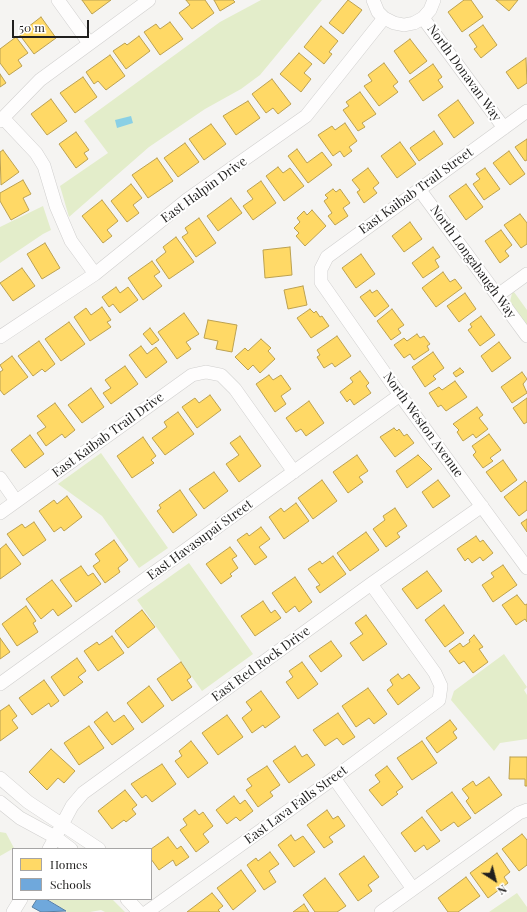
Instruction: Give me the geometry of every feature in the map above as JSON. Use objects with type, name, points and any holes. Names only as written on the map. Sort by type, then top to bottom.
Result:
[{"type":"street","points":[[58,0],[89,43]]},
{"type":"street","points":[[94,274],[71,240],[56,206],[44,166],[36,153],[1,119],[40,80],[149,0]]},
{"type":"street","points":[[373,0],[378,12],[384,18],[394,23],[404,25],[414,23],[423,18],[430,10],[434,0]]},
{"type":"street","name":"East Halpin Drive","points":[[0,337],[94,274],[188,199],[306,116],[384,18]]},
{"type":"street","name":"North Donavan Way","points":[[423,18],[504,128]]},
{"type":"street","name":"East Kaibab Trail Street","points":[[321,282],[321,269],[327,257],[527,111]]},
{"type":"street","name":"North Longabaugh Way","points":[[419,189],[527,336]]},
{"type":"street","points":[[498,295],[527,274]]},
{"type":"street","name":"North Weston Avenue","points":[[321,282],[400,395],[527,568]]},
{"type":"street","name":"East Kaibab Trail Drive","points":[[0,513],[192,375],[206,372],[221,375],[236,389],[294,472]]},
{"type":"street","name":"East Havasupai Street","points":[[0,684],[400,395]]},
{"type":"street","points":[[0,478],[16,501]]},
{"type":"street","name":"East Red Rock Drive","points":[[50,848],[72,806],[95,784],[371,584],[482,506]]},
{"type":"street","name":"East Lava Falls Street","points":[[154,907],[434,705],[440,695],[441,686],[435,673],[371,584]]},
{"type":"street","points":[[0,778],[28,802],[62,823],[98,848]]},
{"type":"street","points":[[334,778],[413,889]]},
{"type":"street","points":[[0,802],[20,818],[55,837],[70,848]]},
{"type":"street","points":[[381,912],[519,813],[527,810]]},
{"type":"street","points":[[13,912],[20,900]]},
{"type":"street","points":[[127,900],[139,912]]},
{"type":"green space","points":[[261,0],[322,0],[260,75],[241,89],[205,109],[149,147],[69,217],[60,186],[108,153],[84,121],[220,22]]},
{"type":"green space","points":[[43,206],[51,230],[0,263],[0,227]]},
{"type":"green space","points":[[514,292],[527,310],[527,326],[510,302],[512,293]]},
{"type":"green space","points":[[101,453],[168,548],[139,568],[102,516],[58,484]]},
{"type":"green space","points":[[189,563],[253,654],[202,691],[137,600]]},
{"type":"green space","points":[[504,654],[527,687],[524,690],[527,695],[527,739],[500,743],[494,751],[451,700],[454,691]]},
{"type":"green space","points":[[0,832],[6,833],[14,848],[0,856]]},
{"type":"green space","points":[[517,893],[527,907],[527,912],[489,912]]},
{"type":"green space","points":[[49,900],[113,900],[125,912],[105,912],[101,910],[90,912],[67,912]]},
{"type":"water","points":[[131,116],[133,123],[117,128],[115,120]]},
{"type":"building: Homes","points":[[82,0],[111,0],[92,14]]},
{"type":"building: Homes","points":[[186,0],[205,0],[214,13],[192,29],[179,13],[190,5]]},
{"type":"building: Homes","points":[[214,0],[233,0],[235,2],[220,11]]},
{"type":"building: Homes","points":[[348,0],[362,10],[343,34],[329,23]]},
{"type":"building: Homes","points":[[464,0],[471,0],[483,17],[462,32],[448,12]]},
{"type":"building: Homes","points":[[496,0],[518,0],[509,11]]},
{"type":"building: Homes","points":[[41,17],[56,38],[34,54],[19,34]]},
{"type":"building: Homes","points":[[170,22],[183,39],[160,55],[144,32],[156,24],[160,29]]},
{"type":"building: Homes","points":[[483,25],[497,45],[481,58],[474,49],[477,47],[469,35]]},
{"type":"building: Homes","points":[[321,26],[338,41],[329,52],[332,54],[324,64],[304,47]]},
{"type":"building: Homes","points":[[139,36],[150,51],[126,69],[113,51],[125,43],[127,45]]},
{"type":"building: Homes","points":[[16,37],[28,53],[18,60],[22,66],[9,75],[0,63],[0,49]]},
{"type":"building: Homes","points":[[410,39],[427,61],[410,74],[394,51]]},
{"type":"building: Homes","points":[[299,53],[312,64],[304,73],[311,79],[301,92],[280,74]]},
{"type":"building: Homes","points":[[110,55],[125,76],[106,90],[98,81],[94,84],[86,72]]},
{"type":"building: Homes","points":[[526,58],[527,83],[518,89],[506,72]]},
{"type":"building: Homes","points":[[384,63],[398,82],[393,86],[398,92],[379,106],[364,86],[372,81],[368,75]]},
{"type":"building: Homes","points":[[433,64],[442,77],[438,80],[443,87],[423,101],[409,81]]},
{"type":"building: Homes","points":[[0,74],[6,83],[0,87]]},
{"type":"building: Homes","points":[[83,77],[97,97],[75,113],[60,93]]},
{"type":"building: Homes","points":[[272,79],[291,104],[278,114],[273,108],[266,113],[252,94]]},
{"type":"building: Homes","points":[[360,92],[376,114],[362,123],[365,127],[358,131],[343,110],[349,106],[346,102]]},
{"type":"building: Homes","points":[[51,99],[67,121],[47,135],[31,114]]},
{"type":"building: Homes","points":[[458,100],[474,123],[454,138],[438,115]]},
{"type":"building: Homes","points":[[248,101],[260,118],[236,135],[223,116]]},
{"type":"building: Homes","points":[[345,123],[357,141],[349,147],[352,151],[344,157],[340,151],[333,156],[318,135],[332,126],[335,130]]},
{"type":"building: Homes","points":[[211,124],[226,144],[204,160],[189,139]]},
{"type":"building: Homes","points":[[434,131],[443,144],[419,161],[410,148]]},
{"type":"building: Homes","points":[[76,132],[89,150],[84,153],[88,159],[76,168],[59,144]]},
{"type":"building: Homes","points":[[527,139],[527,160],[525,161],[515,147]]},
{"type":"building: Homes","points":[[400,142],[416,164],[397,178],[381,156]]},
{"type":"building: Homes","points":[[185,143],[199,162],[178,177],[164,158]]},
{"type":"building: Homes","points":[[297,149],[307,163],[322,152],[332,165],[308,183],[288,156]]},
{"type":"building: Homes","points":[[3,150],[19,172],[1,185],[0,152]]},
{"type":"building: Homes","points":[[509,151],[525,174],[510,185],[493,163]]},
{"type":"building: Homes","points":[[157,158],[173,181],[148,198],[132,175]]},
{"type":"building: Homes","points":[[278,167],[283,173],[290,168],[304,186],[284,201],[266,176]]},
{"type":"building: Homes","points":[[368,168],[379,183],[373,188],[377,193],[364,203],[357,192],[360,190],[352,180]]},
{"type":"building: Homes","points":[[485,168],[500,189],[484,200],[473,184],[480,179],[476,174]]},
{"type":"building: Homes","points":[[23,180],[31,194],[23,198],[29,210],[11,220],[0,201],[0,193]]},
{"type":"building: Homes","points":[[261,181],[276,203],[253,220],[243,206],[253,199],[247,191]]},
{"type":"building: Homes","points":[[131,184],[142,198],[133,205],[139,213],[127,222],[111,201]]},
{"type":"building: Homes","points":[[466,184],[483,207],[466,220],[449,196]]},
{"type":"building: Homes","points":[[333,189],[336,192],[340,189],[350,203],[343,208],[348,216],[335,225],[328,216],[332,213],[324,201],[328,198],[325,195]]},
{"type":"building: Homes","points":[[231,198],[242,213],[218,231],[207,216]]},
{"type":"building: Homes","points":[[102,200],[118,221],[107,230],[112,236],[103,243],[82,216]]},
{"type":"building: Homes","points":[[312,210],[326,226],[305,246],[296,236],[299,233],[294,228],[300,222],[297,218],[304,211],[307,215]]},
{"type":"building: Homes","points":[[520,214],[527,223],[527,244],[521,248],[504,225]]},
{"type":"building: Homes","points":[[199,218],[216,243],[196,257],[182,237],[188,233],[185,228]]},
{"type":"building: Homes","points":[[410,222],[422,239],[404,252],[392,236]]},
{"type":"building: Homes","points":[[501,230],[512,245],[505,251],[509,256],[500,263],[485,241]]},
{"type":"building: Homes","points":[[176,237],[194,262],[169,279],[156,260],[166,252],[163,247]]},
{"type":"building: Homes","points":[[45,243],[60,268],[42,279],[27,254]]},
{"type":"building: Homes","points":[[290,247],[292,275],[265,278],[263,250]]},
{"type":"building: Homes","points":[[433,247],[440,257],[435,260],[439,267],[423,278],[412,263]]},
{"type":"building: Homes","points":[[361,254],[375,274],[356,288],[342,268]]},
{"type":"building: Homes","points":[[152,261],[160,272],[154,276],[162,286],[143,300],[128,278]]},
{"type":"building: Homes","points":[[22,268],[35,286],[13,301],[0,283]]},
{"type":"building: Homes","points":[[443,272],[450,282],[455,279],[462,288],[436,307],[422,288]]},
{"type":"building: Homes","points":[[303,286],[307,305],[288,309],[284,290]]},
{"type":"building: Homes","points":[[116,287],[120,293],[128,287],[138,300],[120,313],[113,304],[109,307],[102,297]]},
{"type":"building: Homes","points":[[370,290],[372,293],[377,290],[389,306],[375,317],[360,297]]},
{"type":"building: Homes","points":[[465,293],[476,309],[459,322],[447,306]]},
{"type":"building: Homes","points":[[102,307],[111,320],[107,322],[111,327],[90,341],[74,317],[86,308],[91,315]]},
{"type":"building: Homes","points":[[310,309],[314,313],[316,311],[320,317],[322,316],[329,326],[311,338],[297,318]]},
{"type":"building: Homes","points":[[392,309],[404,325],[398,329],[401,333],[391,340],[377,321]]},
{"type":"building: Homes","points":[[184,313],[199,334],[186,342],[191,349],[177,359],[158,332]]},
{"type":"building: Homes","points":[[481,316],[495,335],[480,346],[468,330],[472,327],[470,324]]},
{"type":"building: Homes","points":[[208,320],[237,325],[232,352],[216,349],[218,341],[204,338]]},
{"type":"building: Homes","points":[[69,322],[85,344],[61,361],[45,339]]},
{"type":"building: Homes","points":[[150,328],[159,340],[152,345],[143,334]]},
{"type":"building: Homes","points":[[417,334],[420,338],[424,336],[430,344],[427,346],[429,350],[414,360],[410,354],[404,358],[394,345],[404,338],[407,341]]},
{"type":"building: Homes","points":[[337,336],[351,356],[335,367],[332,363],[324,368],[317,357],[320,355],[317,350]]},
{"type":"building: Homes","points":[[261,339],[271,348],[268,351],[275,359],[260,373],[253,365],[248,370],[235,357],[245,348],[248,351]]},
{"type":"building: Homes","points":[[39,341],[55,364],[45,372],[42,369],[33,376],[18,356]]},
{"type":"building: Homes","points":[[499,342],[511,358],[492,372],[481,356]]},
{"type":"building: Homes","points":[[141,346],[147,354],[156,347],[167,362],[146,378],[129,355]]},
{"type":"building: Homes","points":[[433,352],[444,368],[433,376],[436,379],[425,387],[412,367]]},
{"type":"building: Homes","points":[[12,356],[28,377],[4,395],[0,390],[0,372],[3,370],[0,365]]},
{"type":"building: Homes","points":[[125,366],[138,384],[111,404],[103,393],[111,388],[105,380]]},
{"type":"building: Homes","points":[[460,368],[464,372],[456,377],[453,373]]},
{"type":"building: Homes","points":[[360,371],[369,383],[366,386],[371,393],[354,405],[350,399],[347,402],[340,392],[353,382],[350,378]]},
{"type":"building: Homes","points":[[522,372],[527,379],[523,384],[527,393],[512,403],[501,387]]},
{"type":"building: Homes","points":[[269,375],[273,380],[281,375],[291,389],[281,396],[286,404],[275,412],[256,384]]},
{"type":"building: Homes","points":[[455,381],[467,397],[446,411],[441,405],[438,407],[429,393],[439,387],[442,390]]},
{"type":"building: Homes","points":[[91,388],[104,407],[82,423],[68,405]]},
{"type":"building: Homes","points":[[210,395],[221,410],[197,428],[182,407],[195,398],[199,403]]},
{"type":"building: Homes","points":[[527,398],[527,422],[524,424],[513,408]]},
{"type":"building: Homes","points":[[309,401],[324,423],[306,436],[301,429],[296,432],[286,418]]},
{"type":"building: Homes","points":[[55,403],[75,430],[65,438],[62,434],[46,446],[37,433],[46,427],[37,416]]},
{"type":"building: Homes","points":[[477,407],[483,415],[479,418],[488,429],[476,438],[473,434],[463,441],[457,432],[459,430],[453,424]]},
{"type":"building: Homes","points":[[178,412],[194,434],[165,455],[152,438],[167,427],[164,422]]},
{"type":"building: Homes","points":[[394,428],[397,431],[399,429],[404,436],[407,434],[414,443],[395,457],[380,437]]},
{"type":"building: Homes","points":[[489,434],[501,450],[490,458],[493,461],[483,468],[473,455],[476,452],[472,446]]},
{"type":"building: Homes","points":[[30,435],[44,454],[25,468],[11,450]]},
{"type":"building: Homes","points":[[240,436],[261,466],[239,482],[226,464],[239,455],[230,443]]},
{"type":"building: Homes","points":[[143,437],[156,456],[151,460],[154,463],[132,478],[117,456]]},
{"type":"building: Homes","points":[[357,455],[368,471],[359,477],[363,482],[348,493],[333,472]]},
{"type":"building: Homes","points":[[418,455],[432,469],[407,488],[396,471]]},
{"type":"building: Homes","points":[[503,460],[517,480],[501,492],[486,472]]},
{"type":"building: Homes","points":[[214,472],[228,491],[204,509],[189,489]]},
{"type":"building: Homes","points":[[322,480],[337,501],[313,519],[298,498]]},
{"type":"building: Homes","points":[[438,480],[450,496],[433,508],[422,492]]},
{"type":"building: Homes","points":[[525,481],[527,483],[527,510],[519,516],[504,497]]},
{"type":"building: Homes","points":[[180,490],[197,515],[173,533],[157,511],[161,508],[159,505]]},
{"type":"building: Homes","points":[[67,496],[82,517],[64,531],[61,527],[54,532],[39,511],[54,500],[57,504]]},
{"type":"building: Homes","points":[[296,503],[309,521],[284,539],[269,517],[281,508],[284,512]]},
{"type":"building: Homes","points":[[395,508],[407,526],[397,533],[400,537],[386,547],[373,529],[385,520],[383,516]]},
{"type":"building: Homes","points":[[527,519],[527,532],[521,523]]},
{"type":"building: Homes","points":[[34,522],[46,540],[23,556],[7,534],[22,524],[25,528]]},
{"type":"building: Homes","points":[[261,527],[270,539],[259,547],[267,557],[255,565],[237,540],[247,533],[249,536]]},
{"type":"building: Homes","points":[[366,532],[379,550],[350,571],[337,553]]},
{"type":"building: Homes","points":[[476,536],[480,542],[483,540],[493,553],[483,561],[480,557],[472,563],[468,558],[465,561],[457,549]]},
{"type":"building: Homes","points":[[114,540],[128,560],[118,568],[120,572],[105,583],[93,566],[100,561],[95,554]]},
{"type":"building: Homes","points":[[6,544],[21,564],[0,579],[0,549]]},
{"type":"building: Homes","points":[[230,547],[237,556],[232,559],[238,568],[230,574],[232,576],[221,584],[206,564]]},
{"type":"building: Homes","points":[[333,556],[346,574],[320,593],[316,587],[320,585],[308,569],[320,561],[322,564]]},
{"type":"building: Homes","points":[[503,565],[517,585],[493,602],[482,585],[494,577],[491,573]]},
{"type":"building: Homes","points":[[81,566],[88,576],[93,573],[101,584],[76,602],[60,580]]},
{"type":"building: Homes","points":[[427,571],[442,591],[417,609],[402,589]]},
{"type":"building: Homes","points":[[295,577],[312,602],[299,612],[295,606],[286,613],[272,593]]},
{"type":"building: Homes","points":[[52,580],[72,606],[58,616],[53,609],[41,619],[26,599]]},
{"type":"building: Homes","points":[[517,595],[525,605],[527,604],[527,622],[525,619],[516,625],[502,605]]},
{"type":"building: Homes","points":[[263,601],[271,613],[275,610],[281,618],[255,636],[241,616]]},
{"type":"building: Homes","points":[[444,605],[464,633],[445,647],[425,620]]},
{"type":"building: Homes","points":[[26,606],[36,621],[33,623],[38,632],[17,646],[2,624]]},
{"type":"building: Homes","points":[[142,610],[155,627],[128,648],[115,631]]},
{"type":"building: Homes","points":[[366,615],[387,644],[363,661],[350,643],[363,634],[355,623]]},
{"type":"building: Homes","points":[[474,635],[483,647],[479,649],[488,662],[473,673],[464,661],[459,664],[449,651],[460,643],[463,647],[470,642],[469,640]]},
{"type":"building: Homes","points":[[112,636],[124,653],[98,671],[84,651],[97,642],[99,645]]},
{"type":"building: Homes","points":[[0,638],[10,652],[0,659]]},
{"type":"building: Homes","points":[[331,641],[342,656],[321,672],[309,656]]},
{"type":"building: Homes","points":[[77,658],[86,671],[78,677],[83,682],[64,696],[51,677]]},
{"type":"building: Homes","points":[[181,662],[191,677],[187,680],[192,687],[172,701],[157,679]]},
{"type":"building: Homes","points":[[302,662],[318,684],[298,699],[286,682],[293,677],[289,671]]},
{"type":"building: Homes","points":[[398,674],[402,679],[409,674],[420,688],[398,705],[387,690],[393,685],[390,680]]},
{"type":"building: Homes","points":[[44,680],[59,701],[51,707],[49,703],[32,715],[19,698]]},
{"type":"building: Homes","points":[[149,686],[164,706],[142,723],[127,703]]},
{"type":"building: Homes","points":[[368,688],[387,714],[374,724],[369,718],[356,727],[342,706]]},
{"type":"building: Homes","points":[[261,691],[280,717],[265,728],[263,725],[252,733],[242,718],[252,710],[246,702]]},
{"type":"building: Homes","points":[[9,705],[17,716],[12,720],[18,728],[0,741],[0,711]]},
{"type":"building: Homes","points":[[107,712],[114,722],[124,715],[134,729],[112,745],[94,722]]},
{"type":"building: Homes","points":[[338,713],[355,737],[343,745],[337,738],[325,746],[313,730]]},
{"type":"building: Homes","points":[[227,715],[243,737],[218,755],[202,733]]},
{"type":"building: Homes","points":[[450,720],[457,729],[453,732],[457,738],[437,753],[426,738]]},
{"type":"building: Homes","points":[[89,726],[104,748],[79,765],[64,743]]},
{"type":"building: Homes","points":[[191,741],[208,763],[188,778],[175,761],[182,756],[179,751]]},
{"type":"building: Homes","points":[[422,741],[437,763],[412,780],[397,758]]},
{"type":"building: Homes","points":[[295,746],[302,757],[307,754],[315,765],[289,783],[273,761]]},
{"type":"building: Homes","points":[[51,749],[75,771],[64,783],[58,778],[47,790],[29,772]]},
{"type":"building: Homes","points":[[510,757],[527,757],[527,786],[525,786],[525,779],[509,779]]},
{"type":"building: Homes","points":[[162,764],[176,784],[152,802],[146,795],[142,798],[131,784]]},
{"type":"building: Homes","points":[[267,766],[280,785],[270,792],[273,796],[258,807],[246,790],[252,786],[247,779]]},
{"type":"building: Homes","points":[[387,766],[403,787],[396,792],[398,794],[382,806],[369,790],[380,782],[375,775]]},
{"type":"building: Homes","points":[[489,777],[502,795],[475,814],[466,801],[469,798],[462,789],[473,781],[476,786]]},
{"type":"building: Homes","points":[[125,790],[137,805],[132,809],[136,814],[126,822],[124,820],[112,829],[98,811]]},
{"type":"building: Homes","points":[[452,792],[471,818],[458,827],[454,822],[441,831],[426,811]]},
{"type":"building: Homes","points":[[234,796],[240,804],[245,800],[253,811],[240,821],[236,817],[227,824],[216,810]]},
{"type":"building: Homes","points":[[195,810],[199,815],[203,812],[213,826],[203,834],[209,842],[196,852],[180,830],[187,825],[183,819]]},
{"type":"building: Homes","points":[[327,810],[333,819],[338,816],[345,826],[329,837],[333,842],[324,848],[307,825]]},
{"type":"building: Homes","points":[[422,817],[440,841],[427,850],[424,845],[415,852],[401,833]]},
{"type":"building: Homes","points":[[522,834],[527,840],[527,865],[519,871],[502,849]]},
{"type":"building: Homes","points":[[291,835],[295,841],[303,836],[315,852],[294,867],[278,845]]},
{"type":"building: Homes","points":[[168,837],[177,849],[181,846],[189,857],[176,866],[173,860],[159,870],[152,860],[152,848]]},
{"type":"building: Homes","points":[[270,852],[279,864],[269,871],[276,882],[264,890],[247,865],[256,858],[258,861]]},
{"type":"building: Homes","points":[[497,853],[510,872],[504,877],[508,883],[488,898],[470,873]]},
{"type":"building: Homes","points":[[364,856],[379,877],[368,885],[372,891],[358,901],[339,874]]},
{"type":"building: Homes","points":[[241,870],[256,891],[233,910],[217,888]]},
{"type":"building: Homes","points":[[466,877],[480,896],[458,912],[448,912],[438,898]]},
{"type":"building: Homes","points":[[325,878],[346,906],[337,912],[315,912],[303,895]]},
{"type":"building: Homes","points":[[212,893],[223,906],[218,910],[220,912],[187,912]]},
{"type":"building: Homes","points":[[304,904],[309,912],[293,912]]},
{"type":"building: Schools","points":[[36,900],[48,900],[66,911],[41,912],[32,907]]}]
